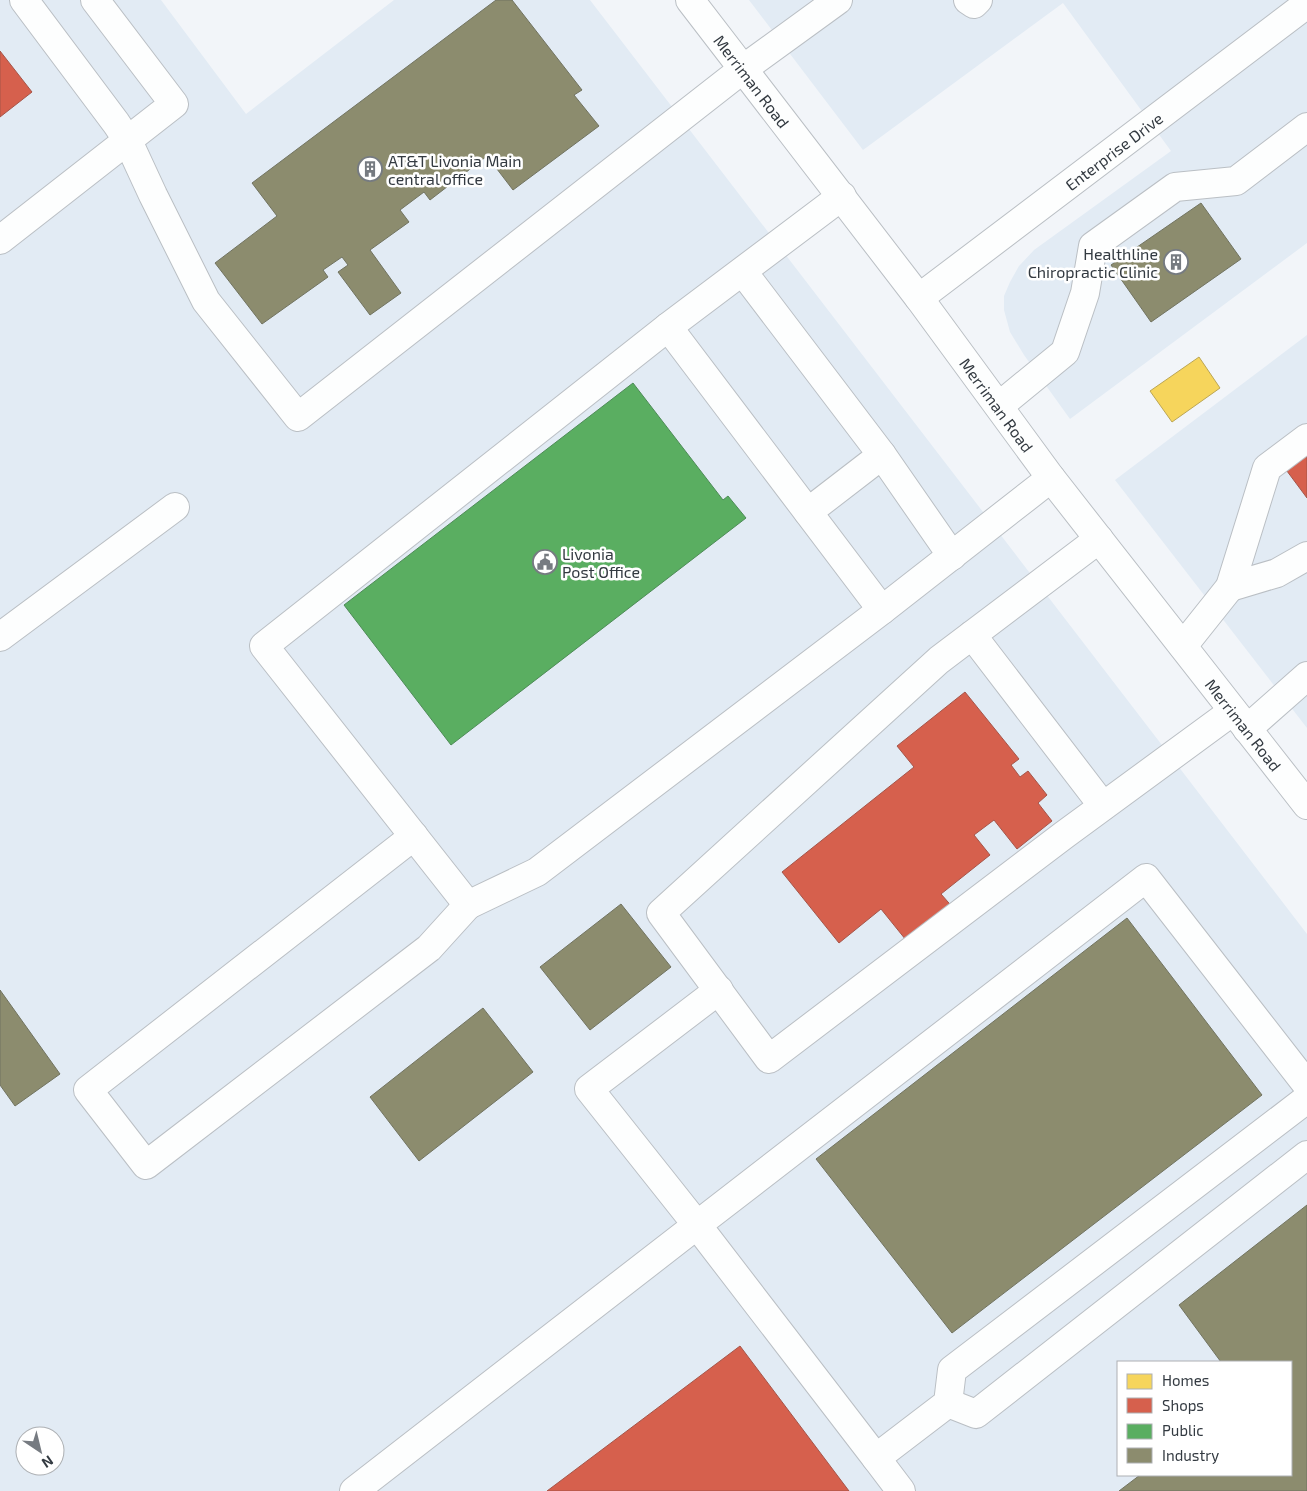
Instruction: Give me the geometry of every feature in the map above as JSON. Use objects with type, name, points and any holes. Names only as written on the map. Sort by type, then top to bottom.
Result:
[{"type":"main road","points":[[24,0],[128,141],[152,195],[206,301],[298,417],[743,69],[838,0]]},
{"type":"main road","points":[[0,240],[174,104],[95,0]]},
{"type":"main road","name":"Merriman Road","points":[[690,0],[842,196],[1051,478],[1240,720],[1305,799]]},
{"type":"main road","points":[[968,0],[974,4],[978,0]]},
{"type":"main road","name":"Enterprise Drive","points":[[919,298],[1307,4]]},
{"type":"main road","points":[[999,406],[1066,352],[1085,293],[1093,246],[1175,187],[1236,180],[1307,127]]},
{"type":"main road","points":[[468,905],[264,646],[668,327],[842,196]]},
{"type":"main road","points":[[743,272],[882,455],[952,556]]},
{"type":"main road","points":[[668,327],[882,610]]},
{"type":"main road","points":[[1183,646],[1230,587],[1267,468],[1307,438]]},
{"type":"main road","points":[[808,512],[882,455]]},
{"type":"main road","points":[[420,844],[88,1090],[146,1165],[429,948],[468,905],[537,872],[882,610],[1051,478]]},
{"type":"main road","points":[[0,637],[175,507]]},
{"type":"main road","points":[[1099,539],[939,660],[661,913],[769,1059],[1103,806],[1307,676]]},
{"type":"main road","points":[[1230,587],[1277,573],[1307,556]]},
{"type":"main road","points":[[972,635],[1103,806]]},
{"type":"main road","points":[[354,1491],[1146,878],[1307,1085]]},
{"type":"main road","points":[[719,990],[589,1089],[697,1225],[901,1491]]},
{"type":"main road","points":[[876,1458],[948,1403],[952,1370],[1307,1099]]},
{"type":"main road","points":[[948,1403],[976,1414],[1307,1155]]},
{"type":"shaded area","points":[[0,0],[161,0],[246,114],[394,0],[590,0],[1307,934],[1307,1491],[0,1491]]},
{"type":"shaded area","points":[[749,0],[1307,0],[1307,243],[1070,419],[1024,355],[1010,332],[1004,310],[1004,296],[1019,266],[1034,250],[1171,151],[1063,3],[863,150]]},
{"type":"shaded area","points":[[1307,335],[1307,728],[1115,480]]},
{"type":"building: Homes","points":[[1199,357],[1220,388],[1172,422],[1150,391]]},
{"type":"building: Shops","points":[[0,51],[32,92],[0,117]]},
{"type":"building: Shops","points":[[1307,450],[1307,498],[1284,467]]},
{"type":"building: Shops","points":[[965,692],[1019,759],[1011,765],[1020,777],[1028,771],[1047,795],[1038,803],[1052,821],[1017,849],[994,820],[974,835],[990,855],[941,894],[955,910],[910,945],[881,909],[839,943],[782,872],[914,767],[897,746]]},
{"type":"building: Shops","points":[[740,1346],[849,1491],[547,1491]]},
{"type":"building: Public","name":"Livonia Post Office","points":[[633,383],[723,500],[728,496],[746,518],[451,745],[344,605]]},
{"type":"building: Industry","name":"AT&T Livonia Main central office","points":[[496,0],[512,0],[582,90],[574,95],[599,126],[513,190],[487,156],[430,200],[424,192],[400,210],[409,222],[370,250],[401,293],[370,315],[338,272],[348,265],[342,257],[323,270],[328,277],[262,324],[215,263],[277,216],[252,183]]},
{"type":"building: Industry","name":"Healthline Chiropractic Clinic","points":[[1201,203],[1241,259],[1151,322],[1111,265]]},
{"type":"building: Industry","points":[[621,904],[671,967],[590,1030],[540,967]]},
{"type":"building: Industry","points":[[1127,918],[1262,1095],[952,1333],[816,1159]]},
{"type":"building: Industry","points":[[0,990],[60,1074],[15,1106],[0,1085]]},
{"type":"building: Industry","points":[[483,1008],[533,1072],[419,1161],[370,1097]]},
{"type":"building: Industry","points":[[1307,1205],[1307,1491],[1119,1491],[1139,1476],[1292,1476],[1292,1361],[1220,1361],[1179,1305]]},
{"type":"place","name":"AT&T Livonia Main central office","points":[[370,169]]},
{"type":"place","name":"Healthline Chiropractic Clinic","points":[[1176,262]]},
{"type":"place","name":"Livonia Post Office","points":[[545,562]]}]
